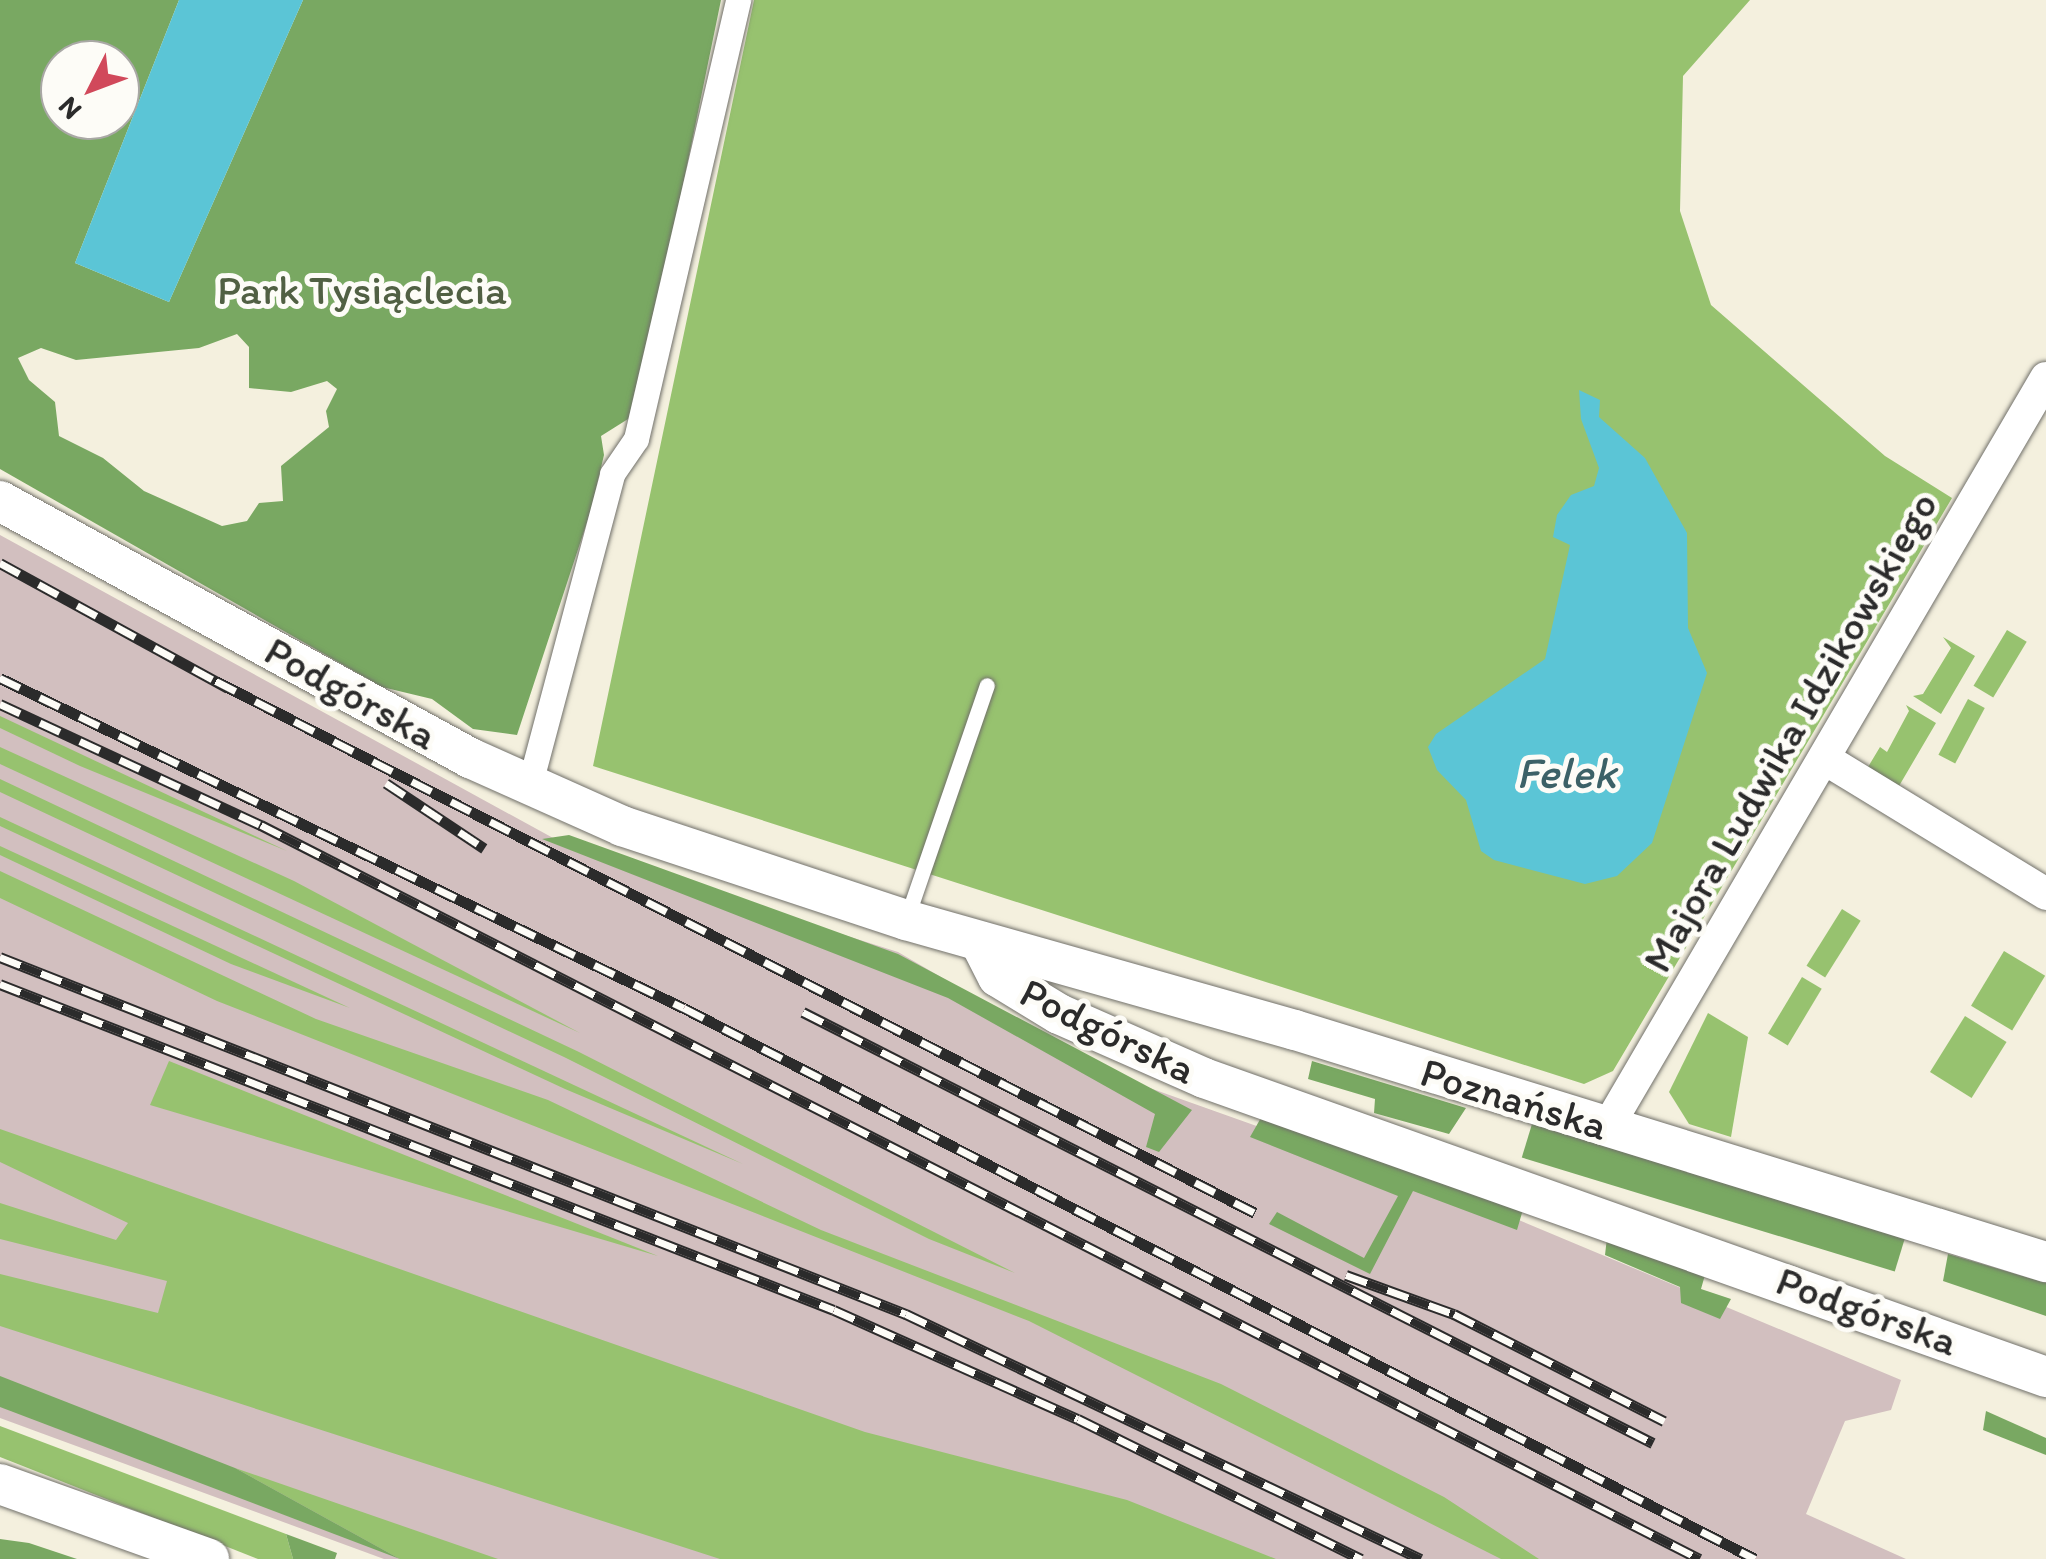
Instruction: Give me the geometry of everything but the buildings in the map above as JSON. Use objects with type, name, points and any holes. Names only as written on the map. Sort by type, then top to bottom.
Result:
[{"type":"street","points":[[529,787],[612,474],[636,439],[738,0]]},
{"type":"street","name":"Majora Ludwika Idzikowskiego","points":[[1607,1128],[2046,378]]},
{"type":"street","name":"Podgórska","points":[[0,500],[529,787],[656,838],[980,942],[998,977],[1059,1014],[1204,1078],[2046,1376]]},
{"type":"street","points":[[1826,759],[2046,894]]},
{"type":"street","name":"Poznańska","points":[[980,942],[1295,1030],[2046,1262]]},
{"type":"street","points":[[0,1484],[209,1559]]},
{"type":"lane","points":[[906,920],[987,685]]},
{"type":"shaded area","points":[[0,535],[575,850],[898,952],[1102,1071],[1509,1216],[1901,1380],[1891,1410],[1845,1421],[1806,1514],[1906,1559],[384,1559],[0,1418]]},
{"type":"green space","name":"Park Tysiąclecia","points":[[0,0],[179,0],[140,99],[140,40],[40,40],[40,140],[124,140],[75,263],[169,302],[303,0],[721,0],[636,414],[601,436],[604,455],[591,510],[517,735],[473,729],[432,699],[382,687],[0,469]],"holes":[[[237,334],[249,347],[249,388],[291,392],[327,381],[337,389],[326,411],[329,427],[281,466],[283,501],[259,503],[247,521],[222,526],[144,491],[103,458],[59,436],[55,402],[29,380],[18,358],[41,348],[76,360],[199,348]]]},
{"type":"green space","points":[[754,0],[1750,0],[1683,76],[1680,211],[1711,305],[1885,456],[1952,498],[1613,1071],[1584,1084],[593,766]]},
{"type":"green space","points":[[2007,630],[2027,642],[1993,698],[1974,686]]},
{"type":"green space","points":[[1943,637],[1975,656],[1941,714],[1913,696],[1923,694],[1951,648]]},
{"type":"green space","points":[[1968,699],[1985,708],[1955,764],[1938,755]]},
{"type":"green space","points":[[1906,705],[1936,723],[1899,786],[1868,767],[1880,747],[1887,752],[1909,711]]},
{"type":"green space","points":[[0,716],[287,851],[80,766],[0,728]]},
{"type":"green space","points":[[0,747],[294,881],[580,1033],[0,764]]},
{"type":"green space","points":[[0,779],[579,1052],[1015,1273],[929,1239],[564,1057],[0,792]]},
{"type":"green space","points":[[0,817],[743,1164],[565,1089],[0,826]]},
{"type":"green space","points":[[569,835],[898,954],[1192,1110],[1159,1152],[1146,1147],[1155,1114],[948,998],[542,839]]},
{"type":"green space","points":[[0,846],[350,1008],[231,964],[0,855]]},
{"type":"green space","points":[[0,871],[316,1019],[548,1100],[821,1230],[1221,1384],[1444,1497],[1539,1559],[1501,1559],[1029,1321],[217,1001],[0,898]]},
{"type":"green space","points":[[1842,909],[1861,921],[1825,977],[1806,966]]},
{"type":"green space","points":[[2004,951],[2045,976],[2012,1031],[1971,1006]]},
{"type":"green space","points":[[1802,977],[1822,989],[1788,1045],[1768,1034]]},
{"type":"green space","points":[[1708,1013],[1748,1037],[1731,1137],[1689,1124],[1669,1092]]},
{"type":"green space","points":[[1965,1016],[2007,1042],[1972,1098],[1930,1072]]},
{"type":"green space","points":[[169,1061],[658,1256],[150,1105]]},
{"type":"green space","points":[[1312,1061],[1466,1108],[1449,1134],[1374,1113],[1375,1099],[1308,1079]]},
{"type":"green space","points":[[1262,1116],[1524,1206],[1517,1230],[1413,1191],[1370,1274],[1269,1224],[1277,1212],[1364,1258],[1398,1196],[1250,1137]]},
{"type":"green space","points":[[1532,1124],[1905,1238],[1895,1271],[1522,1157]]},
{"type":"green space","points":[[0,1129],[865,1432],[1127,1500],[1276,1559],[720,1559],[0,1326],[0,1274],[158,1313],[167,1281],[0,1239],[0,1203],[116,1240],[128,1223],[0,1162]]},
{"type":"green space","points":[[1608,1229],[1707,1268],[1701,1289],[1731,1299],[1720,1319],[1681,1303],[1680,1287],[1605,1255]]},
{"type":"green space","points":[[1948,1254],[2046,1283],[2046,1316],[1943,1281]]},
{"type":"green space","points":[[0,1376],[235,1468],[400,1559],[0,1407]]},
{"type":"green space","points":[[1986,1411],[2046,1438],[2046,1455],[1983,1430]]},
{"type":"green space","points":[[0,1426],[286,1534],[293,1559],[258,1559],[0,1457]]},
{"type":"green space","points":[[235,1468],[498,1559],[400,1559]]},
{"type":"green space","points":[[286,1534],[337,1553],[335,1559],[293,1559]]},
{"type":"green space","points":[[0,1539],[29,1543],[77,1559],[0,1559]]},
{"type":"water","points":[[179,0],[303,0],[169,302],[75,263],[124,140],[140,140],[140,99]]},
{"type":"water","name":"Felek","points":[[1579,390],[1600,400],[1599,417],[1645,458],[1687,533],[1688,628],[1707,673],[1652,843],[1617,876],[1585,884],[1494,860],[1481,851],[1466,800],[1437,770],[1428,747],[1436,734],[1545,659],[1570,545],[1553,537],[1557,515],[1571,495],[1594,486],[1599,468],[1581,419]]},
{"type":"railway","points":[[0,563],[228,688]]},
{"type":"railway","points":[[0,678],[684,1008],[1755,1559]]},
{"type":"railway","points":[[216,681],[1255,1213]]},
{"type":"railway","points":[[0,704],[261,825],[1700,1559]]},
{"type":"railway","points":[[386,783],[484,848]]},
{"type":"railway","points":[[0,957],[906,1314],[1421,1559]]},
{"type":"railway","points":[[0,984],[834,1310],[1078,1419],[1361,1559]]},
{"type":"railway","points":[[803,1012],[1653,1443]]},
{"type":"railway","points":[[1346,1275],[1454,1314],[1664,1421]]}]
